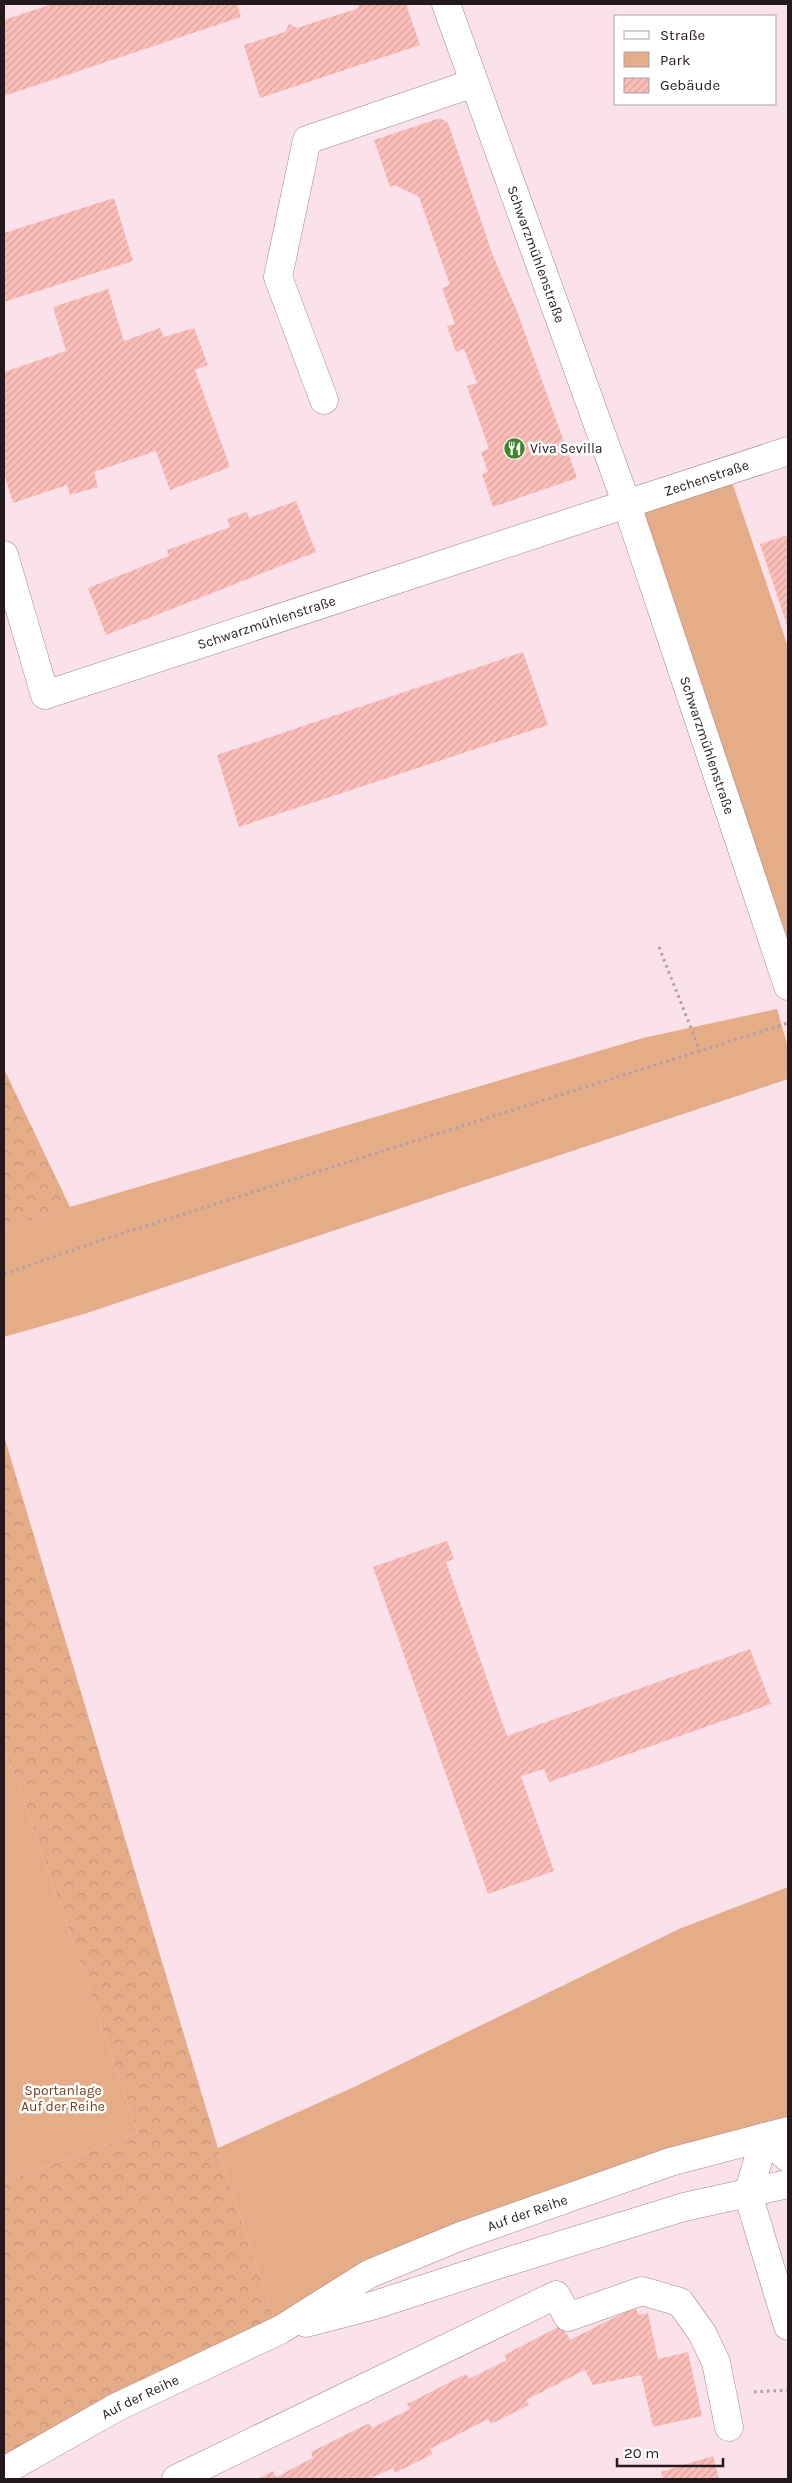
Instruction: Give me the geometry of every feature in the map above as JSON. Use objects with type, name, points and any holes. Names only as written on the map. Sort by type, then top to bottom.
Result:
[{"type":"street","name":"Schwarzmühlenstraße","points":[[446,4],[627,505],[788,986]]},
{"type":"street","points":[[324,400],[278,277],[308,140],[474,83]]},
{"type":"street","name":"Zechenstraße","points":[[627,505],[788,452]]},
{"type":"street","name":"Schwarzmühlenstraße","points":[[4,555],[45,695],[627,505]]},
{"type":"street","points":[[777,2134],[788,2158]]},
{"type":"street","points":[[777,2134],[748,2194],[788,2326]]},
{"type":"street","name":"Auf der Reihe","points":[[4,2470],[117,2407],[280,2330],[369,2274],[462,2236],[670,2162],[777,2134]]},
{"type":"street","name":"Auf der Reihe","points":[[280,2330],[375,2305],[684,2207],[788,2184]]},
{"type":"street","points":[[176,2479],[556,2295],[568,2317],[642,2291],[680,2302],[702,2333],[716,2362],[729,2427]]},
{"type":"path","points":[[659,947],[700,1051]]},
{"type":"path","points":[[4,1274],[114,1236],[788,1023]]},
{"type":"green space","points":[[731,479],[788,647],[788,962],[636,511]]},
{"type":"green space","points":[[777,1009],[788,1047],[788,1079],[84,1314],[4,1337],[4,1229],[70,1207],[643,1038]]},
{"type":"green space","points":[[4,1069],[70,1207],[4,1229]]},
{"type":"green space","points":[[4,1436],[218,2148],[275,2322],[4,2463],[4,2185],[12,2179],[138,2133],[22,1794],[4,1750]]},
{"type":"green space","name":"Sportanlage Auf der Reihe","points":[[4,1750],[22,1794],[138,2133],[12,2179],[4,2185]]},
{"type":"green space","points":[[788,1887],[788,2125],[763,2132],[275,2322],[218,2148],[354,2087],[679,1929]]},
{"type":"building","points":[[52,4],[237,4],[241,17],[4,96],[4,20]]},
{"type":"building","points":[[358,4],[406,4],[420,45],[260,98],[244,45],[285,32],[289,24],[297,28],[359,8]]},
{"type":"building","points":[[440,118],[448,123],[493,256],[517,311],[577,478],[493,507],[482,474],[488,472],[481,452],[489,449],[467,386],[477,383],[464,349],[456,352],[447,326],[455,324],[442,288],[450,285],[419,197],[395,185],[390,187],[374,140]]},
{"type":"building","points":[[114,198],[133,261],[4,302],[4,233]]},
{"type":"building","points":[[108,289],[124,341],[160,328],[164,337],[194,328],[208,365],[195,370],[230,467],[170,490],[156,451],[94,472],[98,487],[70,495],[67,485],[13,503],[4,474],[4,372],[66,351],[53,307]]},
{"type":"building","points":[[296,501],[316,552],[106,635],[88,588],[169,556],[167,550],[230,527],[227,519],[247,512],[249,518]]},
{"type":"building","points":[[788,535],[788,628],[760,544]]},
{"type":"building","points":[[523,652],[548,725],[239,827],[217,755]]},
{"type":"building","points":[[447,1541],[454,1559],[446,1562],[507,1736],[750,1649],[771,1704],[549,1782],[544,1769],[521,1776],[554,1871],[488,1894],[373,1567]]},
{"type":"building","points":[[635,2307],[639,2315],[648,2313],[658,2359],[688,2352],[702,2416],[653,2427],[641,2375],[593,2385],[585,2370],[526,2400],[529,2405],[491,2424],[488,2419],[430,2449],[433,2454],[395,2473],[393,2468],[369,2479],[257,2479],[273,2471],[276,2477],[313,2458],[311,2452],[369,2423],[372,2428],[410,2409],[407,2404],[466,2374],[469,2379],[507,2360],[504,2355],[562,2325],[570,2340]]},
{"type":"building","points":[[713,2456],[719,2479],[663,2479],[661,2472]]},
{"type":"place","name":"Viva Sevilla","points":[[514,448]]}]
